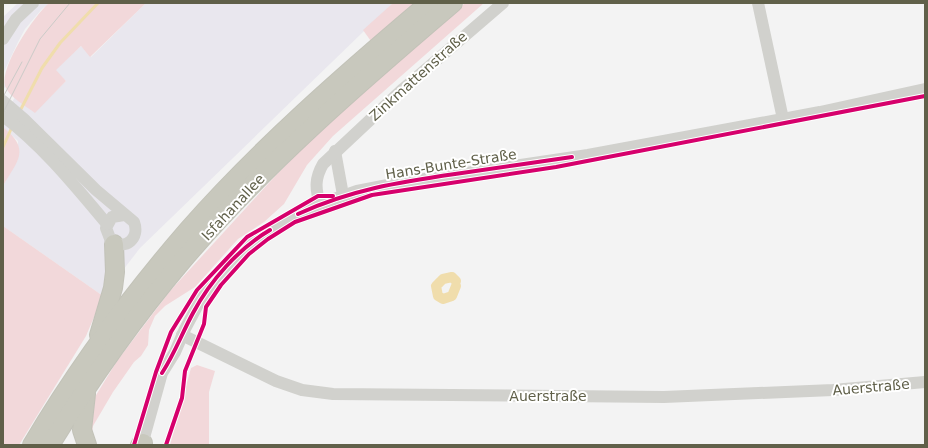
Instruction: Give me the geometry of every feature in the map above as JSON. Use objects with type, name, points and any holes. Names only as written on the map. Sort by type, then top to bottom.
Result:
[{"type":"highway","name":"Isfahanallee","points":[[32,445],[94,349],[152,273],[227,188],[335,86],[429,3]]},
{"type":"highway","name":"Isfahanallee","points":[[50,445],[88,385],[158,290],[246,192],[336,105],[453,3]]},
{"type":"highway","points":[[94,349],[113,288],[115,272],[114,244]]},
{"type":"highway","points":[[87,445],[83,437],[82,423],[88,385]]},
{"type":"street","points":[[3,39],[16,19],[33,3]]},
{"type":"street","name":"Zinkmattenstraße","points":[[320,204],[316,184],[317,174],[335,151],[403,89],[503,3]]},
{"type":"street","points":[[758,3],[782,119]]},
{"type":"street","name":"Hans-Bunte-Straße","points":[[144,442],[162,373],[176,352],[182,335],[201,299],[226,267],[249,244],[292,216],[343,195],[404,182],[588,155],[782,119],[925,90]]},
{"type":"street","points":[[8,104],[22,124],[107,224]]},
{"type":"street","points":[[5,118],[22,124],[124,215],[134,222],[136,233],[134,238],[125,244],[114,244],[106,233],[107,224],[112,217],[124,215]]},
{"type":"street","points":[[335,151],[343,195]]},
{"type":"street","name":"Auerstraße","points":[[182,335],[276,381],[302,390],[333,394],[664,397],[832,390],[925,382]]},
{"type":"shaded area","points":[[18,3],[49,3],[25,29],[3,74],[3,17]]},
{"type":"shaded area","points":[[49,3],[146,3],[90,57],[81,46],[56,70],[66,81],[35,113],[10,94],[5,86],[5,77],[13,54],[27,30]]},
{"type":"shaded area","points":[[146,3],[393,3],[140,248],[103,296],[3,226],[3,186],[18,159],[18,141],[3,127],[3,120],[15,97],[35,112],[66,81],[55,70],[81,46],[91,57]]},
{"type":"shaded area","points":[[393,3],[421,3],[373,44],[363,30]]},
{"type":"shaded area","points":[[465,3],[484,3],[333,136],[307,165],[284,204],[264,222],[238,239],[195,287],[165,306],[155,316],[149,330],[148,345],[113,392],[93,426],[92,432],[97,445],[92,445],[88,437],[90,405],[117,361],[170,291],[279,172],[335,116]]},
{"type":"shaded area","points":[[3,74],[5,87],[3,90]]},
{"type":"shaded area","points":[[3,127],[17,142],[19,155],[17,162],[3,186]]},
{"type":"shaded area","points":[[3,226],[103,296],[86,336],[19,445],[3,445]]},
{"type":"shaded area","points":[[197,365],[215,371],[209,392],[209,445],[170,445],[191,368]]},
{"type":"waterway","points":[[20,111],[42,68],[60,43],[98,3]]},
{"type":"waterway","points":[[3,147],[12,127]]},
{"type":"waterway","points":[[456,281],[452,277],[443,279],[436,286],[438,296],[443,299],[452,296],[456,286]]},
{"type":"tram line","points":[[3,113],[40,39],[70,3]]},
{"type":"tram line","points":[[3,97],[22,62]]},
{"type":"cycle path","points":[[166,445],[182,398],[185,371],[204,324],[206,307],[221,285],[249,254],[268,239],[295,222],[372,195],[556,167],[925,96]]},
{"type":"cycle path","points":[[298,214],[356,193],[394,184],[572,157]]},
{"type":"cycle path","points":[[134,445],[156,372],[171,332],[197,290],[247,237],[318,196],[333,196]]},
{"type":"cycle path","points":[[162,373],[193,313],[217,277],[247,246],[270,230]]}]
